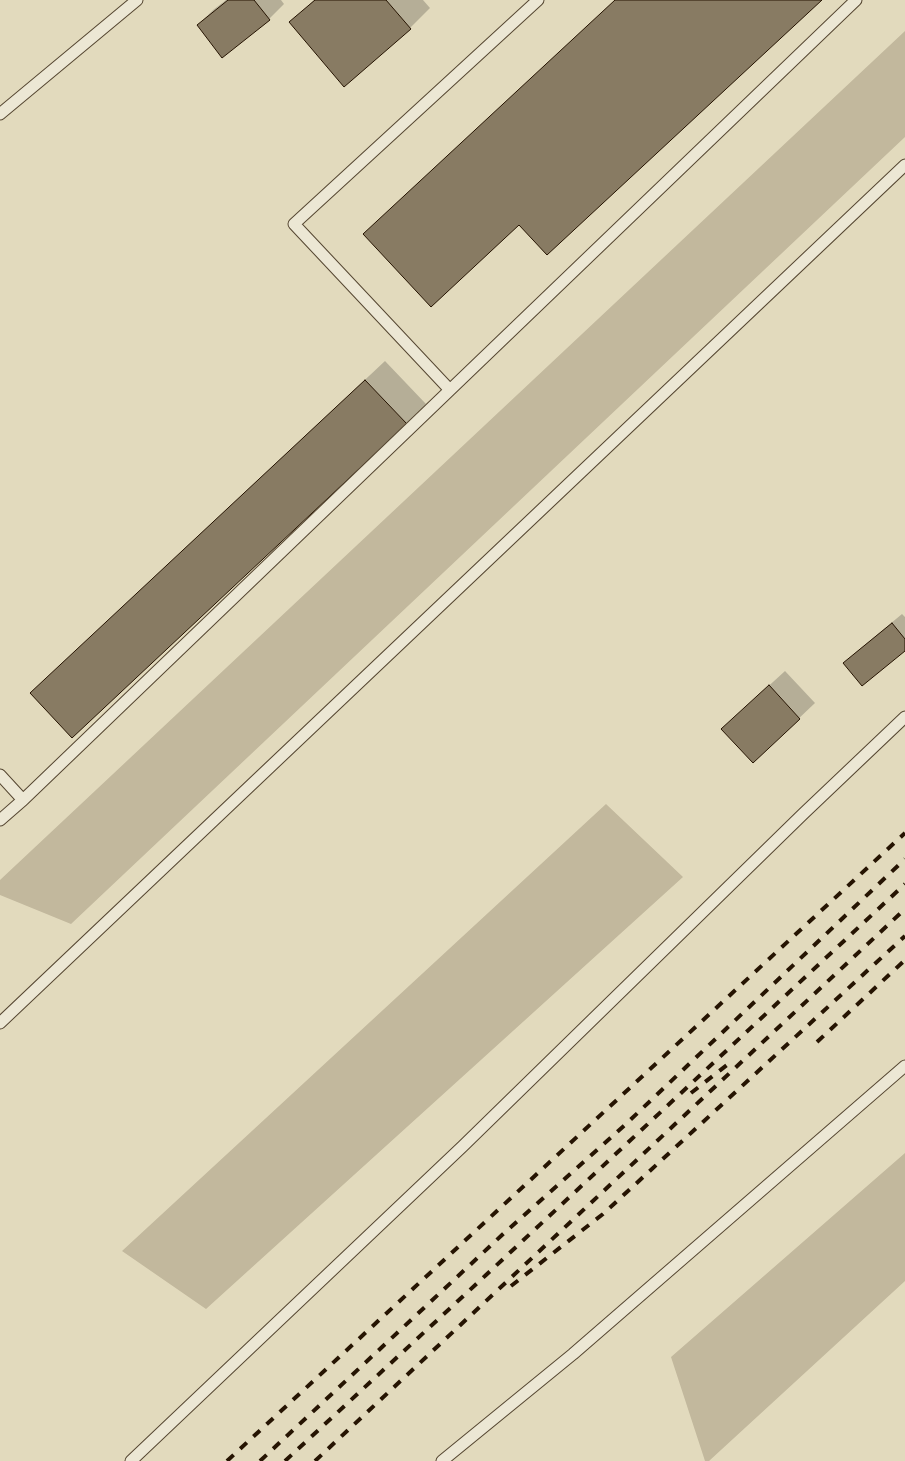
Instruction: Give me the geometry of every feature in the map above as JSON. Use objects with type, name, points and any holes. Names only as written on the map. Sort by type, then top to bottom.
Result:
[{"type":"lane","points":[[0,114],[137,0]]},
{"type":"lane","points":[[450,390],[294,224],[538,0]]},
{"type":"lane","points":[[0,820],[856,0]]},
{"type":"lane","points":[[0,1023],[905,165]]},
{"type":"lane","points":[[131,1461],[463,1146],[905,717]]},
{"type":"lane","points":[[0,775],[23,800]]},
{"type":"lane","points":[[442,1461],[573,1354],[905,1066]]},
{"type":"shaded area","points":[[905,31],[905,137],[71,924],[0,895],[0,880]]},
{"type":"shaded area","points":[[606,804],[683,877],[206,1309],[122,1251]]},
{"type":"shaded area","points":[[905,1153],[905,1281],[709,1461],[705,1461],[671,1357]]},
{"type":"building","points":[[228,0],[254,0],[270,20],[222,58],[197,25]]},
{"type":"building","points":[[315,0],[386,0],[411,29],[344,87],[289,22]]},
{"type":"building","points":[[615,0],[822,0],[547,255],[519,225],[431,307],[363,234]]},
{"type":"building","points":[[365,380],[407,424],[72,738],[30,693]]},
{"type":"building","points":[[892,623],[905,639],[905,651],[862,686],[843,663]]},
{"type":"building","points":[[769,685],[800,719],[753,763],[721,729]]},
{"type":"railway","points":[[227,1461],[905,833]]},
{"type":"railway","points":[[260,1461],[502,1235],[627,1123],[905,859]]},
{"type":"railway","points":[[285,1461],[905,884]]},
{"type":"railway","points":[[315,1461],[905,909]]},
{"type":"railway","points":[[511,1286],[603,1214],[905,936]]},
{"type":"railway","points":[[817,1042],[905,960]]},
{"type":"railway","points":[[691,1093],[732,1061]]}]
